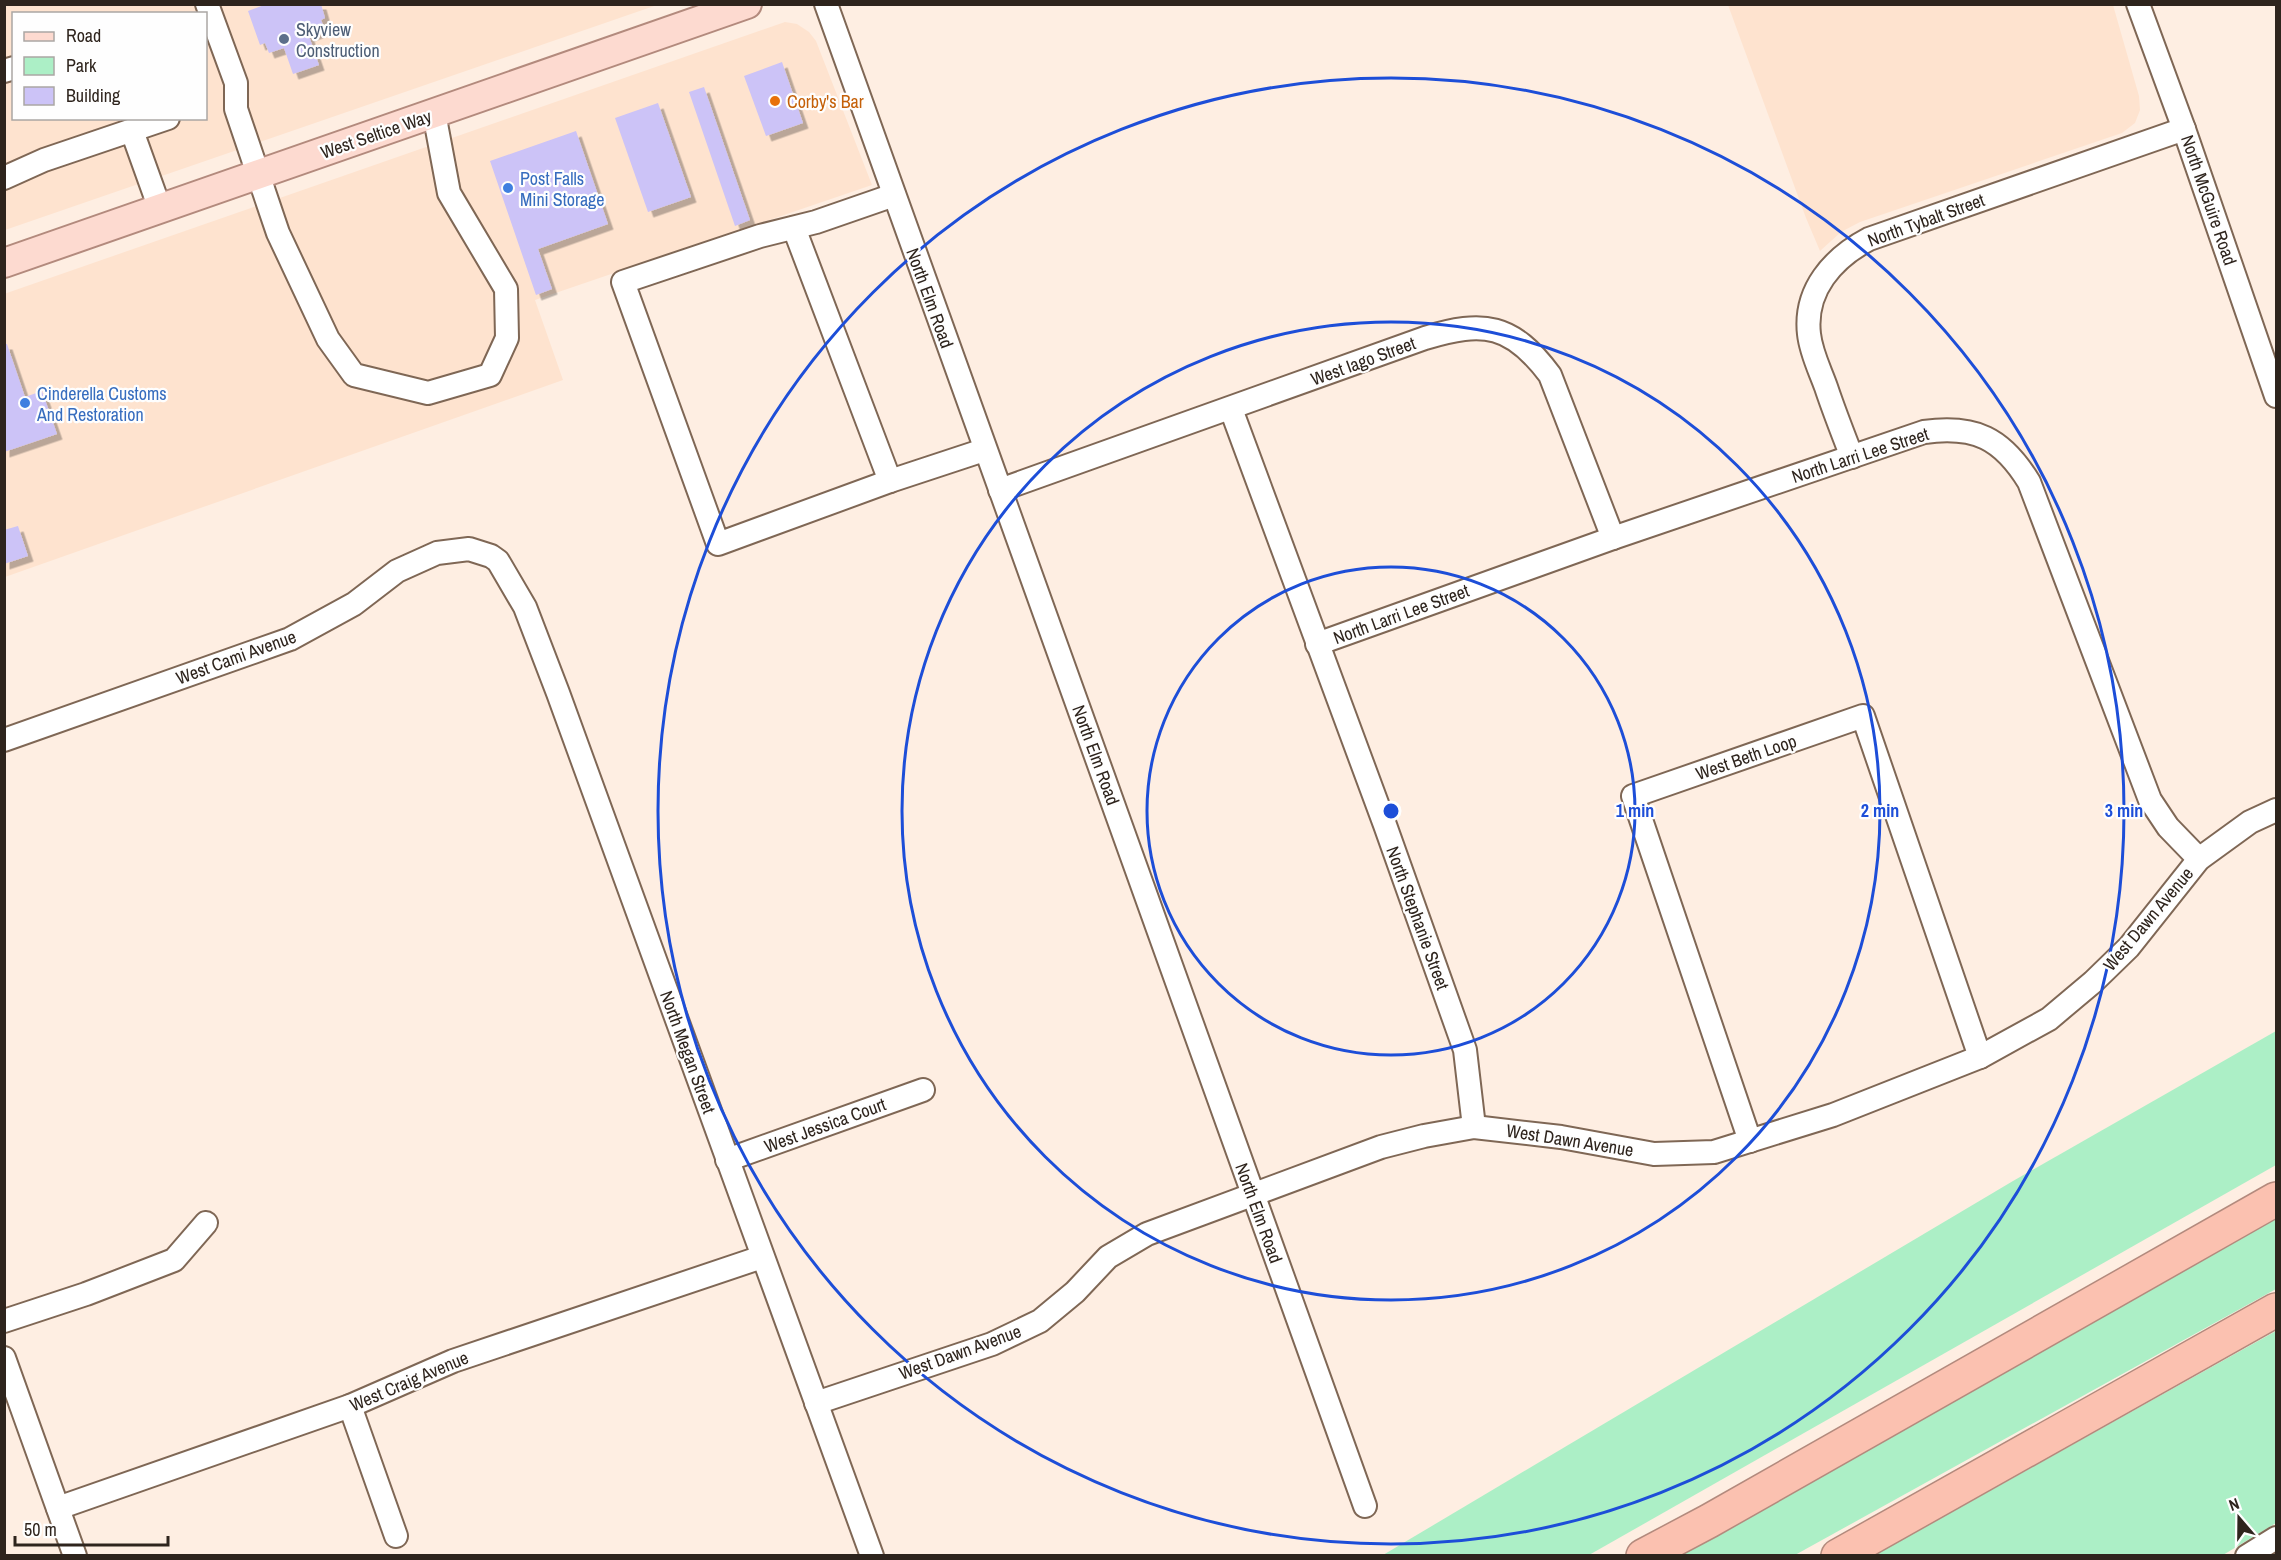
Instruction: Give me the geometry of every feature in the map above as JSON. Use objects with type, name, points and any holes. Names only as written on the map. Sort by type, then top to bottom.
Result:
[{"type":"highway","points":[[1642,1556],[1709,1521],[2277,1199]]},
{"type":"highway","points":[[1838,1556],[2277,1310]]},
{"type":"main road","name":"West Seltice Way","points":[[4,263],[747,4]]},
{"type":"street","points":[[207,4],[236,83],[236,110],[285,249],[328,339],[354,375],[428,393],[490,375],[507,338],[506,289],[449,192],[434,113]]},
{"type":"street","name":"North Elm Road","points":[[826,4],[984,450],[1134,859],[1252,1195],[1365,1506]]},
{"type":"street","name":"North McGuire Road","points":[[2138,4],[2277,396]]},
{"type":"street","points":[[4,178],[44,160],[162,120]]},
{"type":"street","name":"North Tybalt Street","points":[[1851,457],[1814,355],[1809,334],[1810,314],[1815,292],[1838,259],[1850,249],[1869,239],[2184,129]]},
{"type":"street","points":[[132,131],[160,209]]},
{"type":"street","points":[[894,195],[794,228],[760,236],[623,282],[718,544],[890,481],[984,450]]},
{"type":"street","points":[[794,228],[890,481]]},
{"type":"street","name":"West Iago Street","points":[[1000,490],[1455,329],[1477,327],[1500,332],[1521,343],[1539,359],[1550,375],[1614,538]]},
{"type":"street","name":"North Stephanie Street","points":[[1232,409],[1465,1050],[1474,1127]]},
{"type":"street","name":"North Larri Lee Street","points":[[1317,644],[1614,538],[1924,432],[1948,429],[1969,432],[1985,437],[2004,451],[2019,465],[2029,482],[2150,800],[2168,827],[2199,859]]},
{"type":"street","name":"West Cami Avenue","points":[[4,740],[290,639],[354,604],[397,572],[437,553],[469,549],[491,556]]},
{"type":"street","name":"North Megan Street","points":[[491,556],[498,561],[525,607],[872,1556]]},
{"type":"street","name":"West Beth Loop","points":[[1750,1141],[1633,796],[1863,716],[1980,1057]]},
{"type":"street","name":"West Dawn Avenue","points":[[816,1403],[992,1344],[1040,1321],[1076,1292],[1108,1257],[1147,1234],[1381,1147],[1474,1127],[1551,1135],[1654,1154],[1714,1152],[1833,1115],[1980,1057],[2049,1019],[2093,982],[2129,947],[2199,859],[2250,822],[2277,810]]},
{"type":"street","name":"West Jessica Court","points":[[727,1160],[922,1090]]},
{"type":"street","points":[[4,1321],[86,1294],[174,1260],[206,1223]]},
{"type":"street","name":"West Craig Avenue","points":[[58,1508],[350,1406],[453,1361],[762,1257]]},
{"type":"street","points":[[7,1370],[75,1556]]},
{"type":"street","points":[[350,1406],[396,1536]]},
{"type":"street","points":[[2247,1556],[2277,1538]]},
{"type":"shaded area","points":[[4,5],[657,5],[5,230]]},
{"type":"shaded area","points":[[1728,5],[2113,5],[2139,96],[2140,110],[2135,123],[2122,133],[1860,222],[1841,232],[1820,251]]},
{"type":"shaded area","points":[[785,22],[797,24],[809,32],[816,41],[872,185],[535,300],[563,380],[5,577],[4,294]]},
{"type":"green space","points":[[2276,1031],[2276,1165],[1589,1555],[1383,1555],[2013,1181]]},
{"type":"green space","points":[[2276,1213],[2276,1289],[1795,1555],[1670,1556]]},
{"type":"green space","points":[[2276,1331],[2276,1523],[2223,1555],[1875,1555]]},
{"type":"building","name":"Skyview Construction","points":[[267,4],[321,4],[325,18],[321,20],[325,30],[309,36],[319,65],[293,74],[284,48],[269,53],[265,43],[260,45],[248,11]]},
{"type":"building","name":"Corby's Bar","points":[[782,62],[803,123],[766,136],[744,76]]},
{"type":"building","points":[[704,87],[750,220],[735,226],[689,92]]},
{"type":"building","name":"Post Falls Mini Storage","points":[[658,103],[691,197],[648,212],[615,118]]},
{"type":"building","points":[[576,131],[608,224],[538,249],[552,289],[536,295],[490,161]]},
{"type":"building","name":"Cinderella Customs And Restoration","points":[[4,344],[7,344],[25,397],[42,391],[57,434],[4,452]]},
{"type":"building","points":[[18,526],[28,556],[4,564],[4,530]]},
{"type":"place","name":"Skyview Construction","points":[[284,39]]},
{"type":"place","name":"Corby's Bar","points":[[775,101]]},
{"type":"place","name":"Post Falls Mini Storage","points":[[508,188]]},
{"type":"place","name":"Cinderella Customs And Restoration","points":[[25,403]]}]
